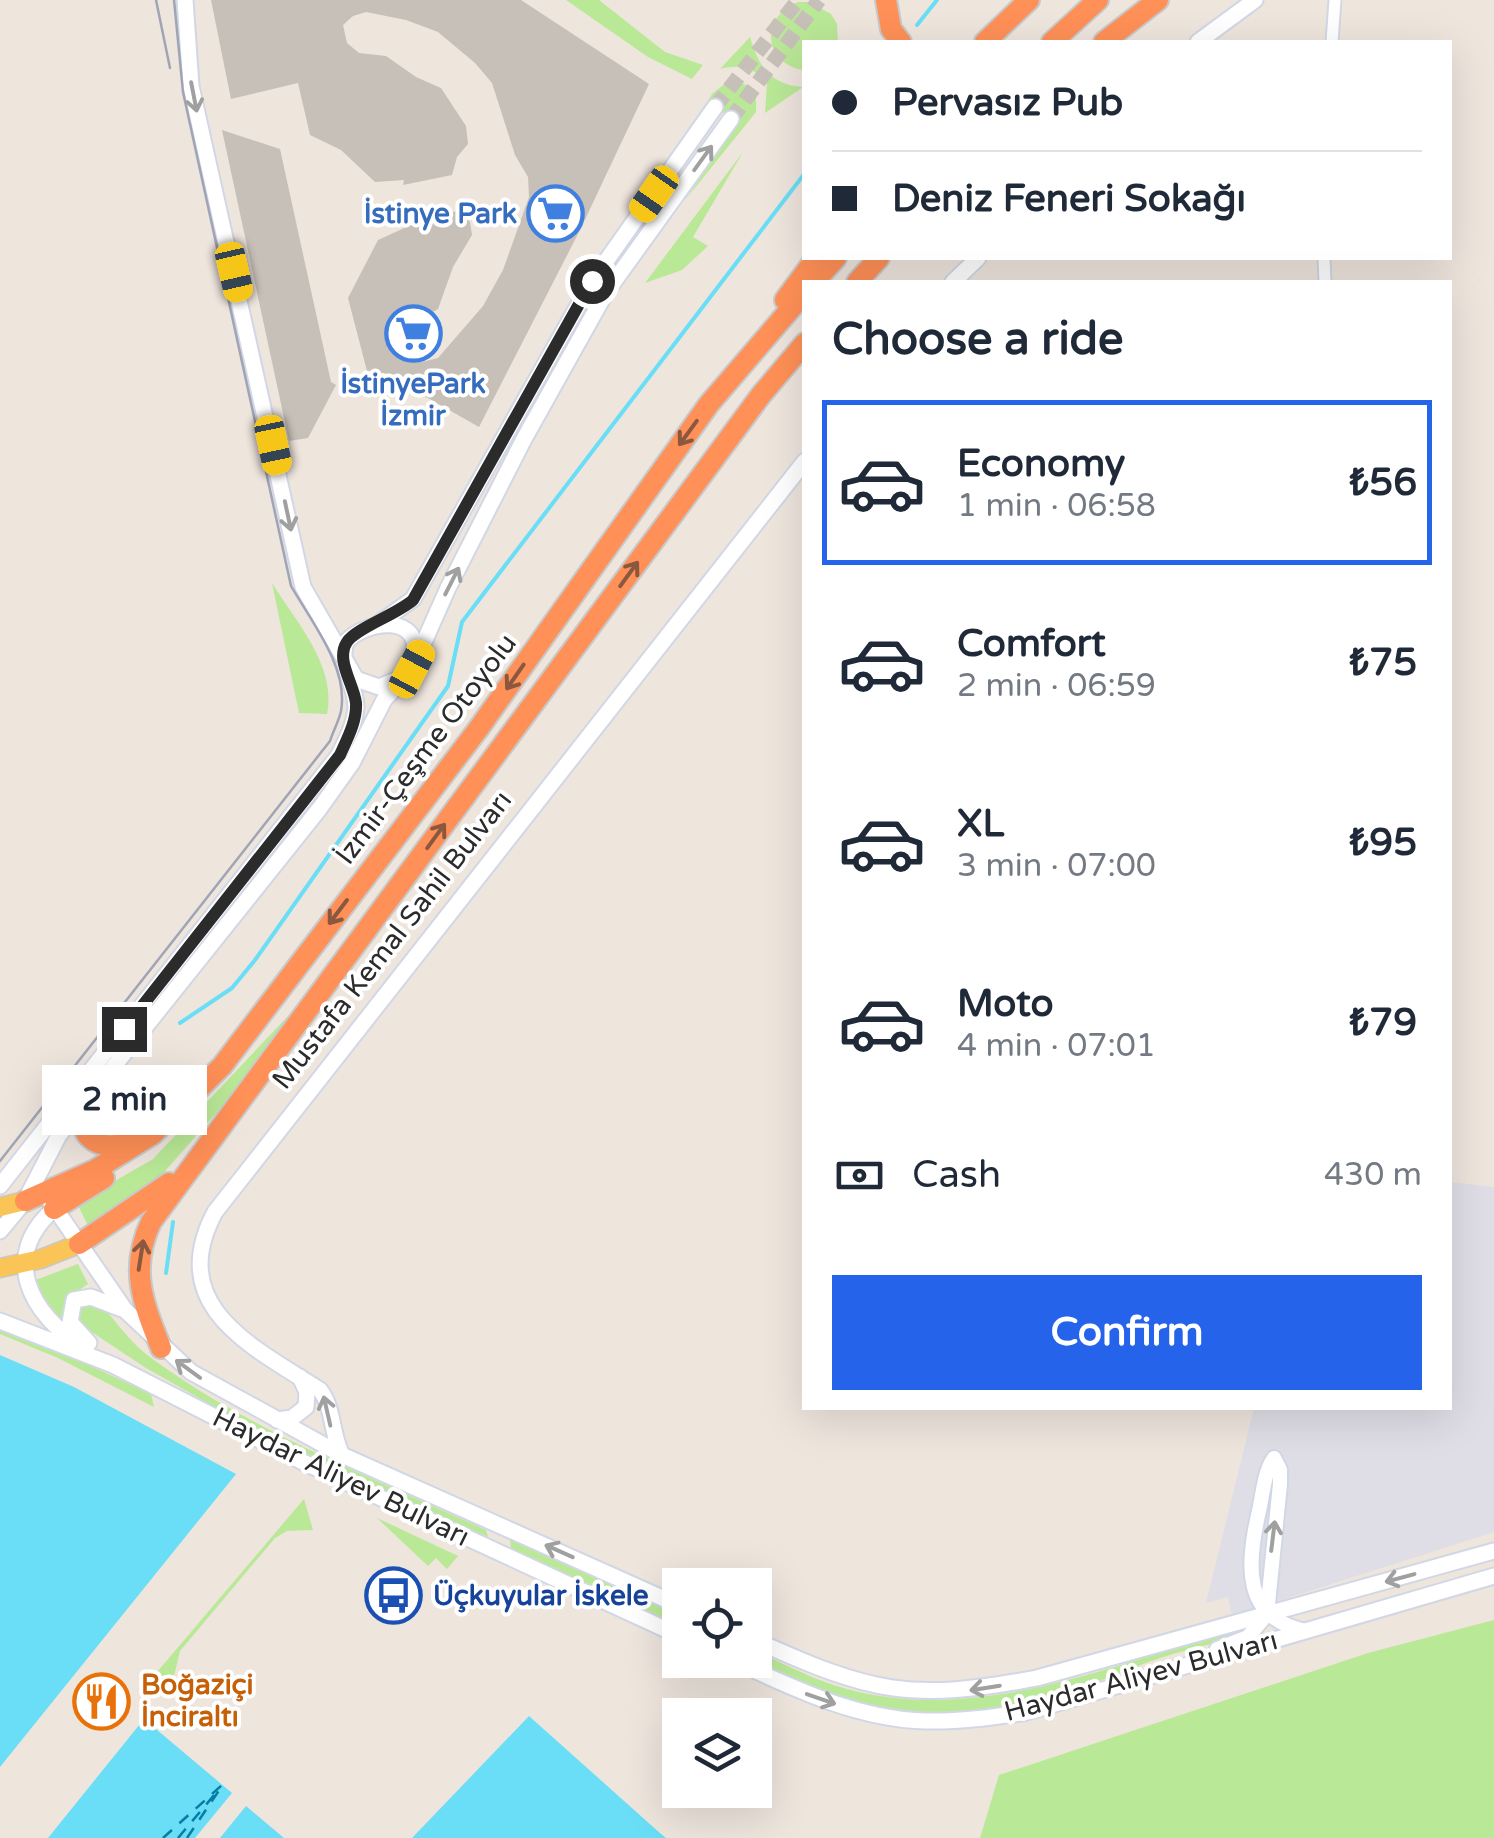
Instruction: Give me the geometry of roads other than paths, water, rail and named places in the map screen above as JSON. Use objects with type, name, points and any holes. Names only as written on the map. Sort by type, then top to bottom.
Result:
[{"type":"highway","points":[[886,0],[891,28],[900,40]]},
{"type":"highway","points":[[987,40],[1029,0]]},
{"type":"highway","points":[[1002,40],[1038,0]]},
{"type":"highway","points":[[1054,40],[1098,0]]},
{"type":"highway","points":[[1107,40],[1158,0]]},
{"type":"highway","points":[[748,356],[815,260]]},
{"type":"highway","points":[[816,280],[834,260]]},
{"type":"highway","points":[[859,280],[877,260]]},
{"type":"highway","name":"İzmir-Çeşme Otoyolu","points":[[51,1200],[134,1160],[154,1134],[222,1066],[479,728],[608,543],[748,356],[802,295]]},
{"type":"highway","points":[[161,1348],[142,1302],[138,1258],[151,1222],[761,395],[802,347]]},
{"type":"highway","points":[[74,1104],[82,1126],[97,1144],[119,1146],[154,1134]]},
{"type":"highway","points":[[80,1244],[127,1216],[190,1166]]},
{"type":"highway","points":[[25,1200],[51,1200]]},
{"type":"main road","points":[[185,0],[191,86],[303,587],[356,679],[370,687],[391,684],[412,669],[416,647],[413,636],[399,626],[378,624]]},
{"type":"main road","points":[[1201,40],[1255,0]]},
{"type":"main road","points":[[0,1231],[25,1200],[74,1104],[340,755],[354,722],[356,704],[344,661],[346,642],[413,600],[592,281],[716,107]]},
{"type":"main road","points":[[0,1186],[74,1104],[320,808],[352,763],[384,700],[412,669],[524,440],[606,294],[731,119]]},
{"type":"main road","points":[[955,280],[976,260]]},
{"type":"main road","name":"Mustafa Kemal Sahil Bulvarı","points":[[342,1455],[332,1431],[326,1398],[254,1347],[210,1308],[204,1295],[199,1253],[215,1212],[802,466]]},
{"type":"main road","points":[[43,1166],[51,1200],[33,1226],[20,1264],[34,1306],[48,1322],[112,1365]]},
{"type":"main road","points":[[0,1207],[25,1200]]},
{"type":"main road","name":"Haydar Aliyev Bulvarı","points":[[51,1200],[125,1310],[161,1348],[224,1393],[342,1455],[662,1598]]},
{"type":"main road","points":[[0,1268],[80,1244]]},
{"type":"main road","points":[[112,1365],[74,1328],[70,1309],[74,1300],[85,1296],[125,1310]]},
{"type":"main road","name":"Haydar Aliyev Bulvarı","points":[[0,1320],[112,1365],[320,1470],[662,1628]]},
{"type":"main road","points":[[276,1420],[292,1418],[306,1407],[308,1392],[300,1377]]},
{"type":"main road","name":"Haydar Aliyev Bulvarı","points":[[772,1648],[841,1678],[900,1691],[936,1694],[1037,1678],[1494,1551]]},
{"type":"main road","points":[[1472,1558],[1487,1578]]},
{"type":"main road","name":"Haydar Aliyev Bulvarı","points":[[771,1678],[819,1700],[898,1719],[927,1721],[1026,1712],[1487,1578]]},
{"type":"street","points":[[1332,40],[1334,0]]},
{"type":"street","points":[[1127,1682],[1248,1637],[1267,1614],[1280,1484],[1280,1470],[1274,1458],[1250,1565],[1252,1583],[1267,1614],[1284,1627],[1307,1631]]},
{"type":"water","points":[[0,1355],[74,1387],[236,1474],[0,1767]]},
{"type":"water","points":[[529,1716],[661,1834],[666,1838],[412,1838]]},
{"type":"water","points":[[144,1719],[232,1793],[195,1838],[48,1838]]},
{"type":"water","points":[[246,1806],[284,1838],[220,1838]]},
{"type":"waterway","points":[[917,25],[937,0]]},
{"type":"waterway","points":[[180,1023],[232,988],[255,960],[448,686],[462,622],[802,177]]},
{"type":"waterway","points":[[166,1273],[173,1222]]},
{"type":"tunnel","points":[[715,107],[798,0]]},
{"type":"tunnel","points":[[731,119],[819,0]]},
{"type":"tram line","points":[[156,0],[170,68]]},
{"type":"tram line","points":[[0,1161],[330,741],[341,711],[342,695],[334,662],[291,586],[183,92],[174,0]]},
{"type":"place","name":"İstinye Park","points":[[556,214]]},
{"type":"place","name":"İstinyePark İzmir","points":[[413,333]]},
{"type":"place","name":"Üçkuyular İskele","points":[[394,1596]]},
{"type":"place","name":"Boğaziçi İnciraltı","points":[[102,1701]]}]
